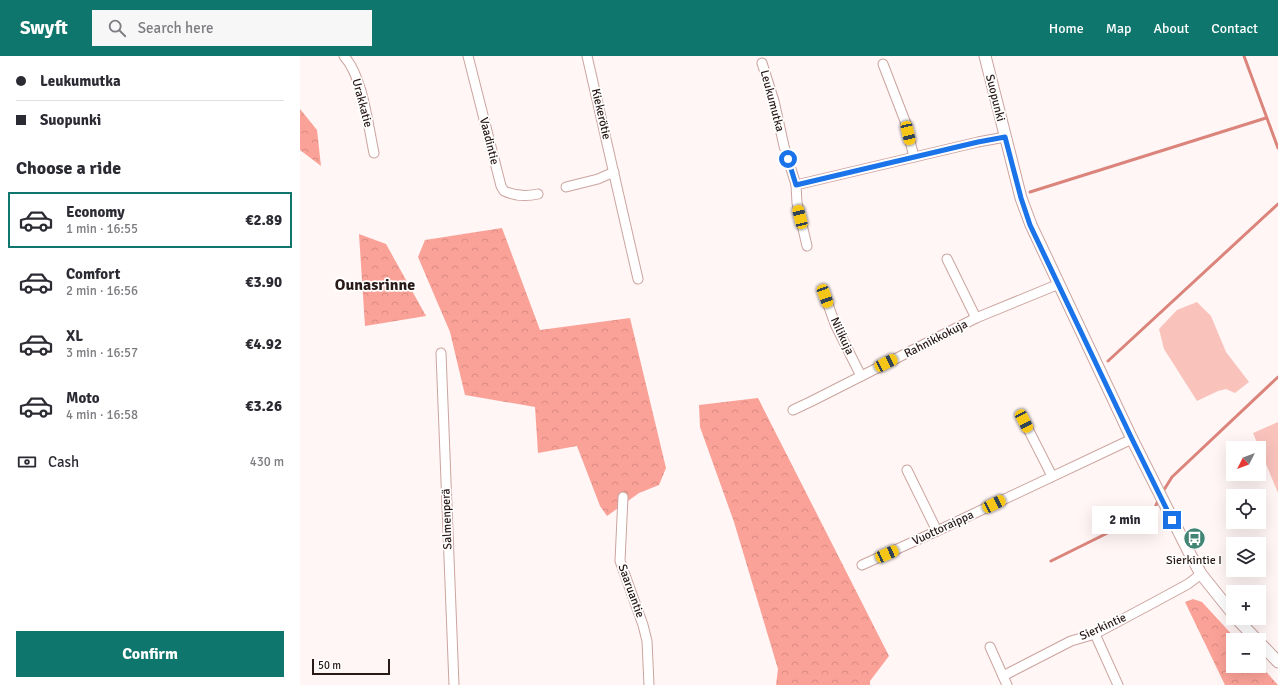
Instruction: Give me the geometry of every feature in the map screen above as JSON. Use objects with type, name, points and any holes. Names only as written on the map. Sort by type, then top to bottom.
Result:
[{"type":"street","name":"Urakkatie","points":[[344,56],[354,74],[364,102],[374,153]]},
{"type":"street","name":"Vaadintie","points":[[468,56],[501,186],[504,191],[513,195],[523,196],[538,194]]},
{"type":"street","name":"Kiekerötie","points":[[587,56],[638,279]]},
{"type":"street","name":"Suopunki","points":[[985,56],[1021,198],[1030,225],[1180,536],[1202,574],[1226,605]]},
{"type":"street","name":"Leukumutka","points":[[762,63],[774,101],[784,146],[796,185],[797,203],[807,246]]},
{"type":"street","points":[[883,64],[905,122],[914,157]]},
{"type":"street","points":[[796,185],[1005,137]]},
{"type":"street","points":[[566,187],[598,179],[614,172]]},
{"type":"street","points":[[947,259],[976,318]]},
{"type":"street","name":"Rahnikkokuja","points":[[793,410],[812,402],[976,318],[1059,284]]},
{"type":"street","name":"Nilikuja","points":[[825,296],[835,324],[861,376]]},
{"type":"street","name":"Salmenperä","points":[[441,353],[454,685]]},
{"type":"street","points":[[1024,421],[1052,476]]},
{"type":"street","name":"Vuottoraippa","points":[[862,565],[1132,439]]},
{"type":"street","points":[[907,470],[937,531]]},
{"type":"street","name":"Saaruantie","points":[[622,497],[620,561],[643,625],[647,641],[649,685]]},
{"type":"street","name":"Sierkintie","points":[[1003,676],[1071,641],[1095,634],[1188,584],[1202,574]]},
{"type":"street","points":[[1243,625],[1250,633]]},
{"type":"street","points":[[1095,634],[1118,685]]},
{"type":"street","points":[[990,647],[1007,685]]},
{"type":"street","points":[[1266,649],[1278,662]]},
{"type":"shaded area","points":[[1197,302],[1211,316],[1226,352],[1249,382],[1235,393],[1226,389],[1218,391],[1197,401],[1164,349],[1159,329],[1177,310]]},
{"type":"shaded area","points":[[1278,422],[1278,493],[1266,464],[1266,441],[1256,441],[1253,433]]},
{"type":"green space","points":[[300,109],[317,130],[321,166],[300,150]]},
{"type":"green space","points":[[502,228],[540,330],[630,318],[666,468],[659,485],[639,493],[607,516],[600,506],[577,446],[538,453],[535,407],[465,395],[450,332],[418,257],[425,240]]},
{"type":"green space","points":[[359,234],[386,244],[426,316],[365,326]]},
{"type":"green space","points":[[758,398],[889,656],[870,681],[870,685],[776,685],[778,669],[734,522],[700,427],[699,405]]},
{"type":"green space","points":[[1193,599],[1202,602],[1231,633],[1226,633],[1226,673],[1266,673],[1266,672],[1278,685],[1225,685],[1185,602]]},
{"type":"waterway","points":[[1244,56],[1278,148]]},
{"type":"waterway","points":[[1030,192],[1266,118]]},
{"type":"waterway","points":[[1108,361],[1278,204]]},
{"type":"waterway","points":[[1162,493],[1172,477],[1278,377]]},
{"type":"waterway","points":[[1051,561],[1154,510],[1159,498]]},
{"type":"place","name":"Sierkintie I","points":[[1194,539]]},
{"type":"district","name":"Ounasrinne","points":[[375,285]]},
{"type":"route","points":[[788,159],[796,185],[1005,137],[1021,198],[1030,225],[1172,520]]}]
